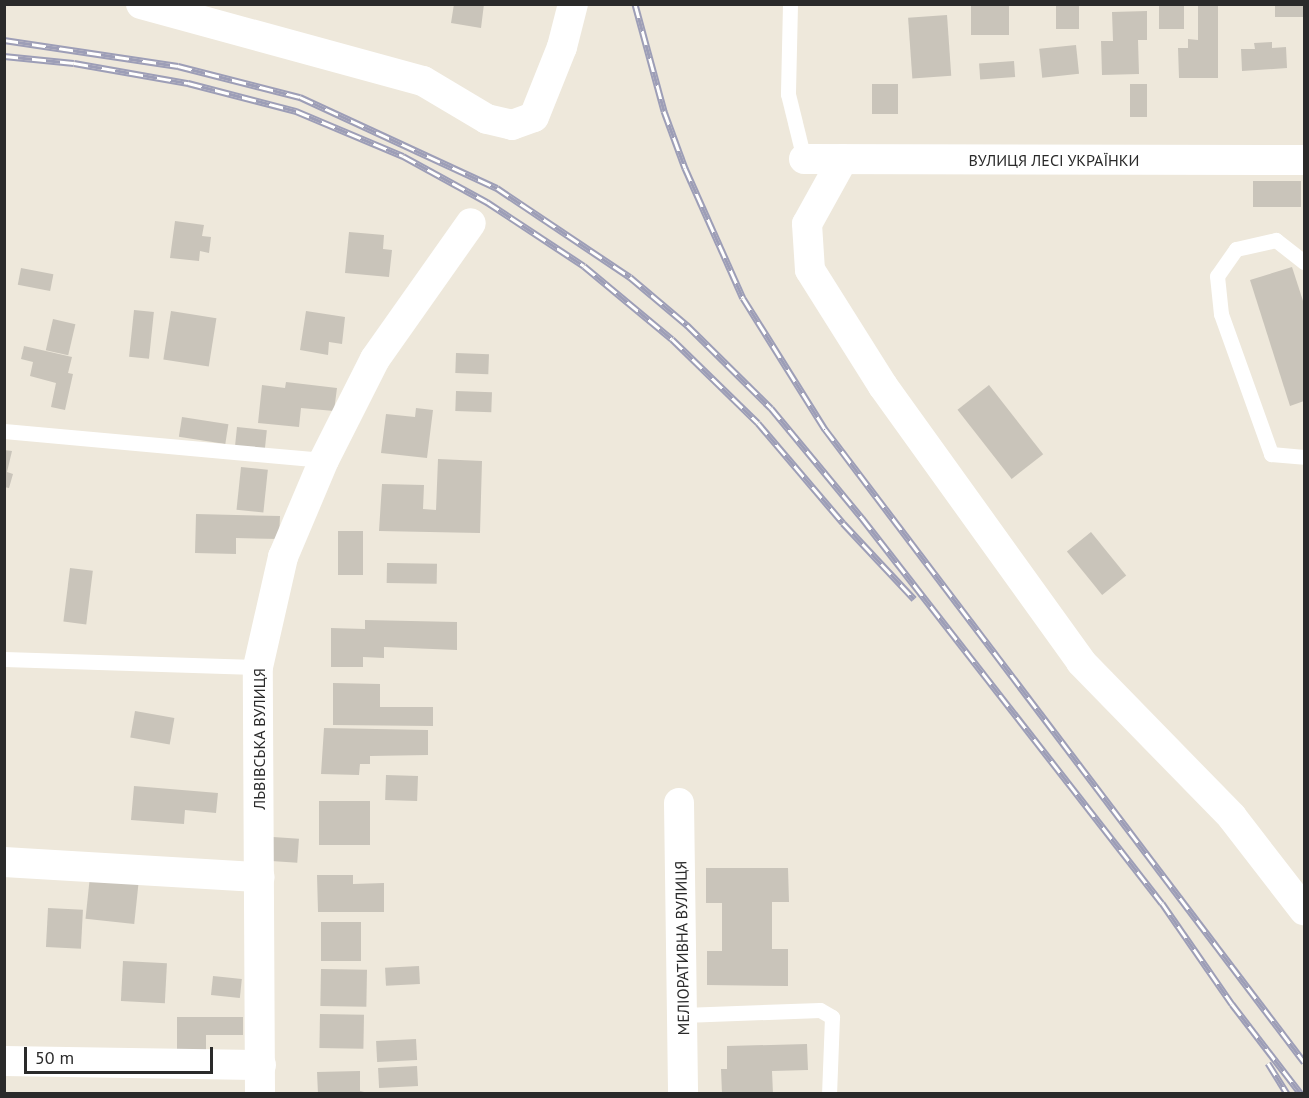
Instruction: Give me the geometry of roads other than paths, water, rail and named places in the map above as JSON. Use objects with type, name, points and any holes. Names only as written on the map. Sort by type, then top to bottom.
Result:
[{"type":"street","points":[[141,4],[423,81],[487,119],[512,124],[534,117],[562,47],[573,4]]},
{"type":"street","name":"ВУЛИЦЯ ЛЕСІ УКРАЇНКИ","points":[[804,159],[1305,160]]},
{"type":"street","points":[[843,159],[807,224],[810,270],[883,386],[1080,662],[1233,817],[1305,910]]},
{"type":"street","name":"ЛЬВІВСЬКА ВУЛИЦЯ","points":[[261,1079],[258,668],[283,557],[324,460],[375,359],[471,223]]},
{"type":"street","name":"МЕЛІОРАТИВНА ВУЛИЦЯ","points":[[679,803],[683,1016],[682,1094]]},
{"type":"street","points":[[4,862],[260,877]]},
{"type":"street","points":[[4,1060],[261,1079]]},
{"type":"lane","points":[[789,4],[788,94],[804,159]]},
{"type":"lane","points":[[1305,262],[1276,240],[1236,249],[1217,276],[1221,314],[1271,454],[1305,457]]},
{"type":"lane","points":[[4,431],[324,460]]},
{"type":"lane","points":[[4,659],[258,668]]},
{"type":"lane","points":[[683,1016],[820,1010],[832,1017],[829,1094]]},
{"type":"railway","points":[[635,4],[664,111],[685,168],[743,298],[825,429],[1304,1062]]},
{"type":"railway","points":[[4,40],[178,66],[300,97],[497,188],[630,277],[687,325],[771,408],[862,518],[1162,903],[1232,1004],[1301,1094]]},
{"type":"railway","points":[[4,56],[74,63],[188,83],[296,111],[403,156],[487,202],[584,266],[672,339],[758,423],[843,523],[914,599]]},
{"type":"railway","points":[[1268,1063],[1287,1094]]}]
